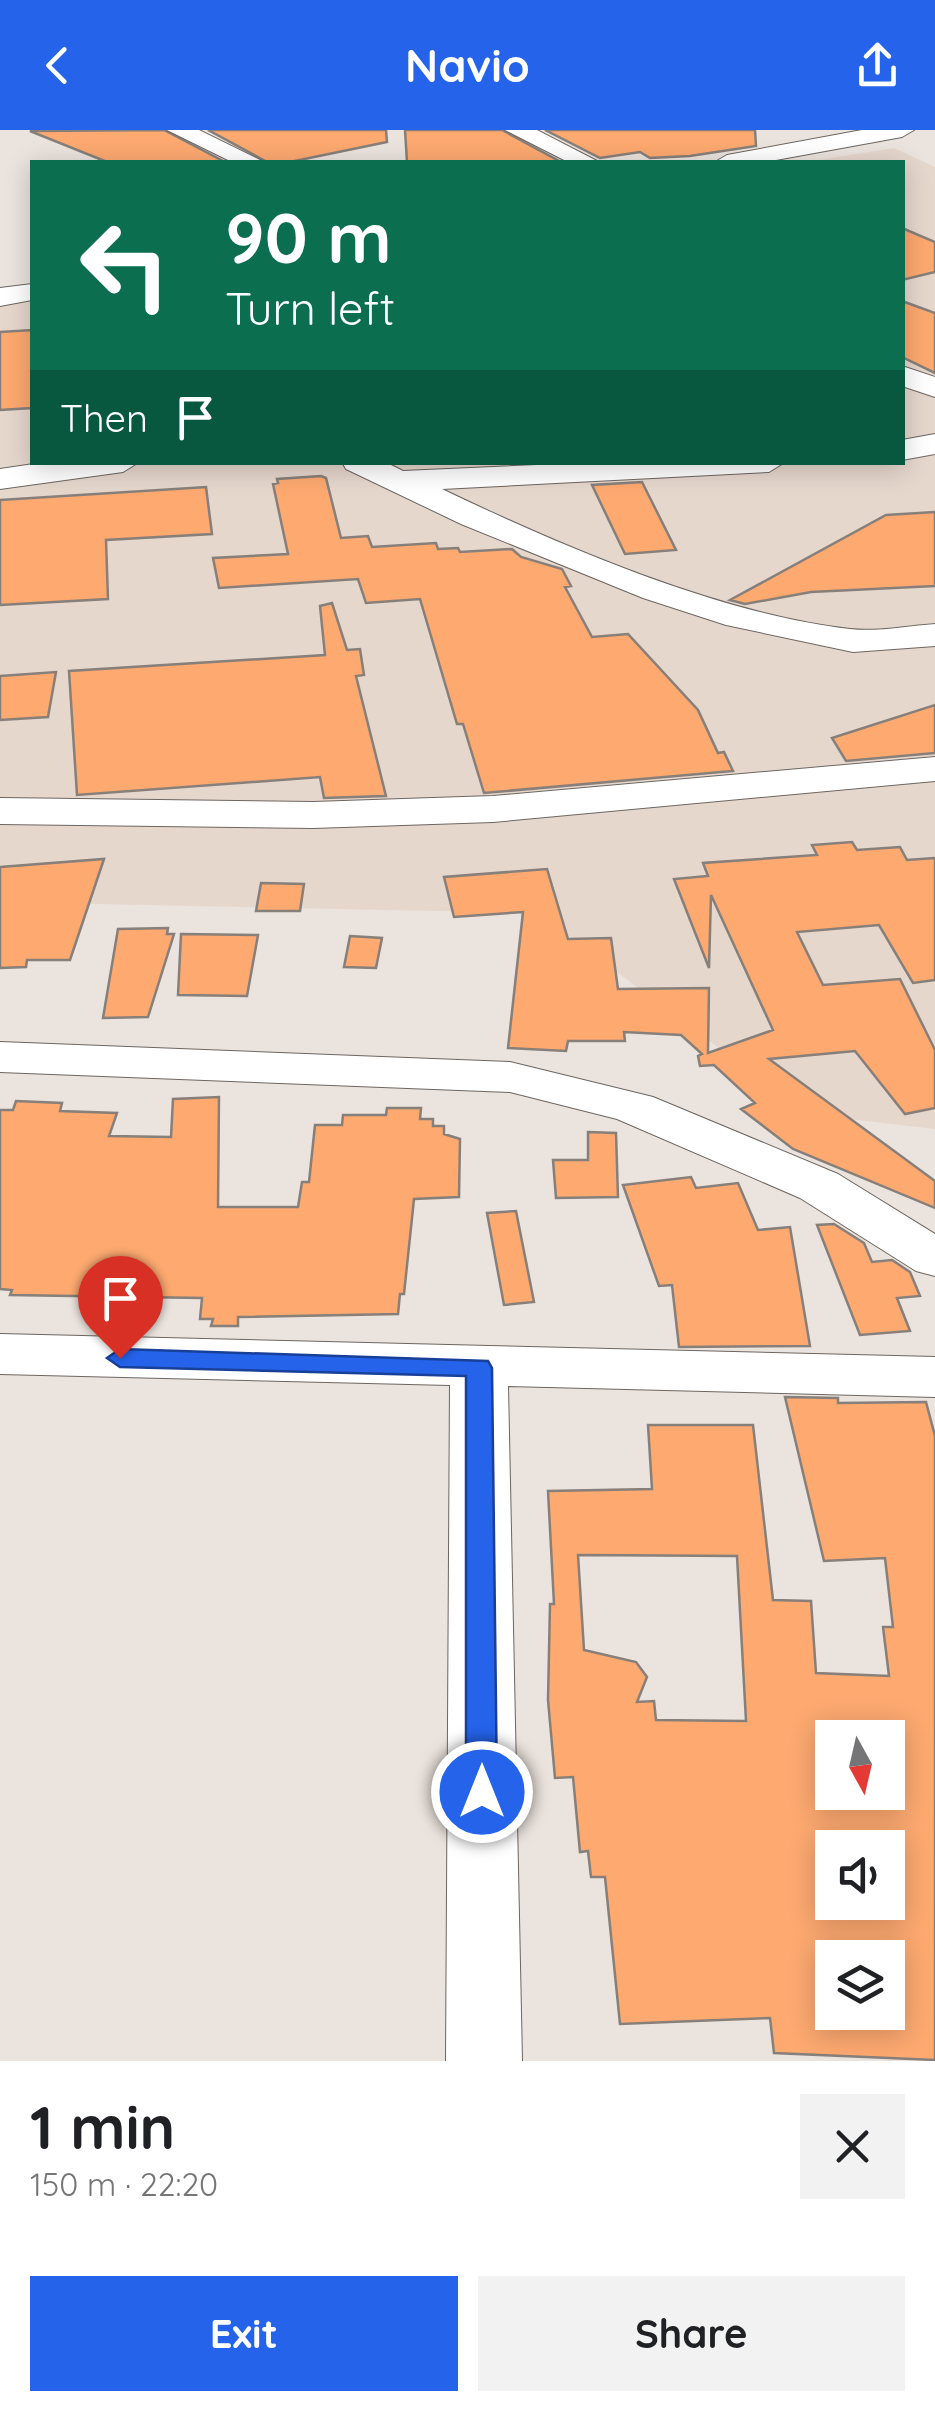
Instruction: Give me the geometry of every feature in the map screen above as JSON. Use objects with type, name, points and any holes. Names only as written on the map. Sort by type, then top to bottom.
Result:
[{"type":"street","points":[[178,130],[247,160]]},
{"type":"street","points":[[517,130],[583,160]]},
{"type":"street","points":[[806,130],[834,142]]},
{"type":"street","points":[[738,160],[902,130]]},
{"type":"street","points":[[788,160],[935,133]]},
{"type":"street","points":[[0,285],[30,280]]},
{"type":"street","points":[[0,297],[30,292]]},
{"type":"street","points":[[905,375],[935,388]]},
{"type":"street","points":[[905,449],[935,444]]},
{"type":"street","points":[[0,480],[102,465]]},
{"type":"street","points":[[365,465],[473,518],[656,590],[739,617],[853,640],[935,664]]},
{"type":"street","points":[[396,478],[486,480],[722,465]]},
{"type":"street","points":[[473,518],[470,492],[486,480]]},
{"type":"street","points":[[853,640],[935,635]]},
{"type":"street","points":[[0,811],[313,815],[493,808],[935,769]]},
{"type":"street","points":[[0,1057],[510,1077],[635,1108],[820,1186],[935,1258]]},
{"type":"street","points":[[0,1354],[935,1377]]},
{"type":"street","points":[[479,1368],[484,2061]]},
{"type":"shaded area","points":[[894,148],[935,167],[935,1129],[807,1114],[538,913],[0,902],[0,294],[30,289],[30,465],[905,465],[905,160],[819,160]]},
{"type":"building","points":[[164,130],[221,160],[102,160],[30,131]]},
{"type":"building","points":[[208,130],[386,130],[387,142],[300,160],[263,160]]},
{"type":"building","points":[[405,130],[502,130],[557,160],[407,160]]},
{"type":"building","points":[[545,130],[755,130],[756,146],[690,156],[650,158],[640,152],[600,158]]},
{"type":"building","points":[[905,229],[935,242],[935,272],[905,279]]},
{"type":"building","points":[[905,302],[935,313],[935,373],[905,358]]},
{"type":"building","points":[[30,330],[30,408],[0,410],[0,332]]},
{"type":"building","points":[[326,478],[341,538],[368,536],[372,547],[436,543],[438,549],[458,548],[460,552],[512,549],[521,557],[562,569],[571,586],[565,587],[592,637],[628,634],[698,710],[718,753],[724,752],[733,771],[484,793],[463,724],[457,724],[420,599],[366,603],[358,579],[219,588],[213,558],[288,554],[273,484],[278,483],[277,479]]},
{"type":"building","points":[[642,482],[676,550],[625,554],[592,485]]},
{"type":"building","points":[[206,487],[212,534],[106,540],[108,599],[0,605],[0,500]]},
{"type":"building","points":[[935,512],[935,586],[811,592],[745,604],[730,600],[886,515]]},
{"type":"building","points":[[332,603],[347,650],[360,649],[364,675],[356,676],[386,796],[324,798],[320,777],[77,795],[69,671],[325,655],[320,606]]},
{"type":"building","points":[[56,672],[48,717],[0,720],[0,676]]},
{"type":"building","points":[[935,705],[935,753],[846,761],[832,738]]},
{"type":"building","points":[[852,842],[857,850],[900,847],[907,860],[935,858],[935,980],[913,983],[879,925],[797,932],[823,985],[900,979],[935,1050],[935,1108],[905,1114],[855,1051],[769,1059],[935,1181],[935,1208],[793,1149],[741,1109],[755,1103],[714,1065],[700,1066],[698,1056],[702,1054],[681,1035],[624,1032],[625,1041],[568,1041],[566,1051],[508,1048],[523,912],[454,917],[444,877],[547,869],[568,939],[611,938],[618,989],[709,988],[708,1053],[773,1030],[711,895],[709,968],[674,879],[708,876],[703,863],[817,855],[812,845]]},
{"type":"building","points":[[104,859],[70,960],[27,960],[26,967],[0,968],[0,867]]},
{"type":"building","points":[[261,883],[304,884],[300,911],[256,911]]},
{"type":"building","points":[[168,928],[167,934],[174,934],[148,1017],[103,1018],[118,929]]},
{"type":"building","points":[[181,934],[258,935],[247,996],[178,995]]},
{"type":"building","points":[[350,936],[382,938],[376,968],[344,967]]},
{"type":"building","points":[[219,1097],[218,1207],[298,1207],[302,1182],[309,1182],[315,1125],[342,1125],[343,1115],[386,1115],[387,1108],[421,1108],[420,1119],[433,1119],[433,1126],[444,1126],[444,1134],[460,1139],[459,1197],[414,1199],[404,1294],[400,1294],[398,1314],[238,1317],[238,1326],[211,1326],[213,1319],[200,1319],[202,1298],[10,1295],[12,1290],[0,1289],[0,1110],[13,1110],[16,1101],[62,1103],[60,1111],[117,1113],[109,1136],[171,1137],[173,1099]]},
{"type":"building","points":[[588,1132],[616,1133],[618,1197],[556,1198],[553,1160],[588,1160]]},
{"type":"building","points":[[691,1177],[696,1188],[738,1183],[758,1230],[790,1227],[810,1346],[679,1347],[672,1285],[659,1286],[623,1185]]},
{"type":"building","points":[[516,1211],[534,1302],[504,1305],[487,1213]]},
{"type":"building","points":[[834,1224],[864,1243],[872,1262],[892,1260],[910,1272],[920,1296],[897,1298],[910,1331],[860,1335],[817,1225]]},
{"type":"building","points":[[785,1397],[838,1398],[838,1403],[926,1402],[935,1436],[935,2060],[774,2053],[770,2018],[620,2024],[605,1877],[591,1877],[588,1851],[580,1852],[573,1777],[555,1778],[548,1700],[550,1604],[554,1604],[548,1491],[652,1489],[648,1425],[753,1425],[773,1600],[811,1601],[816,1673],[889,1676],[883,1627],[893,1627],[885,1558],[824,1561]],"holes":[[[578,1555],[737,1556],[746,1721],[656,1720],[654,1701],[637,1702],[647,1677],[636,1662],[584,1650]]]},
{"type":"route","points":[[120,1358],[479,1368],[482,1792]]}]
